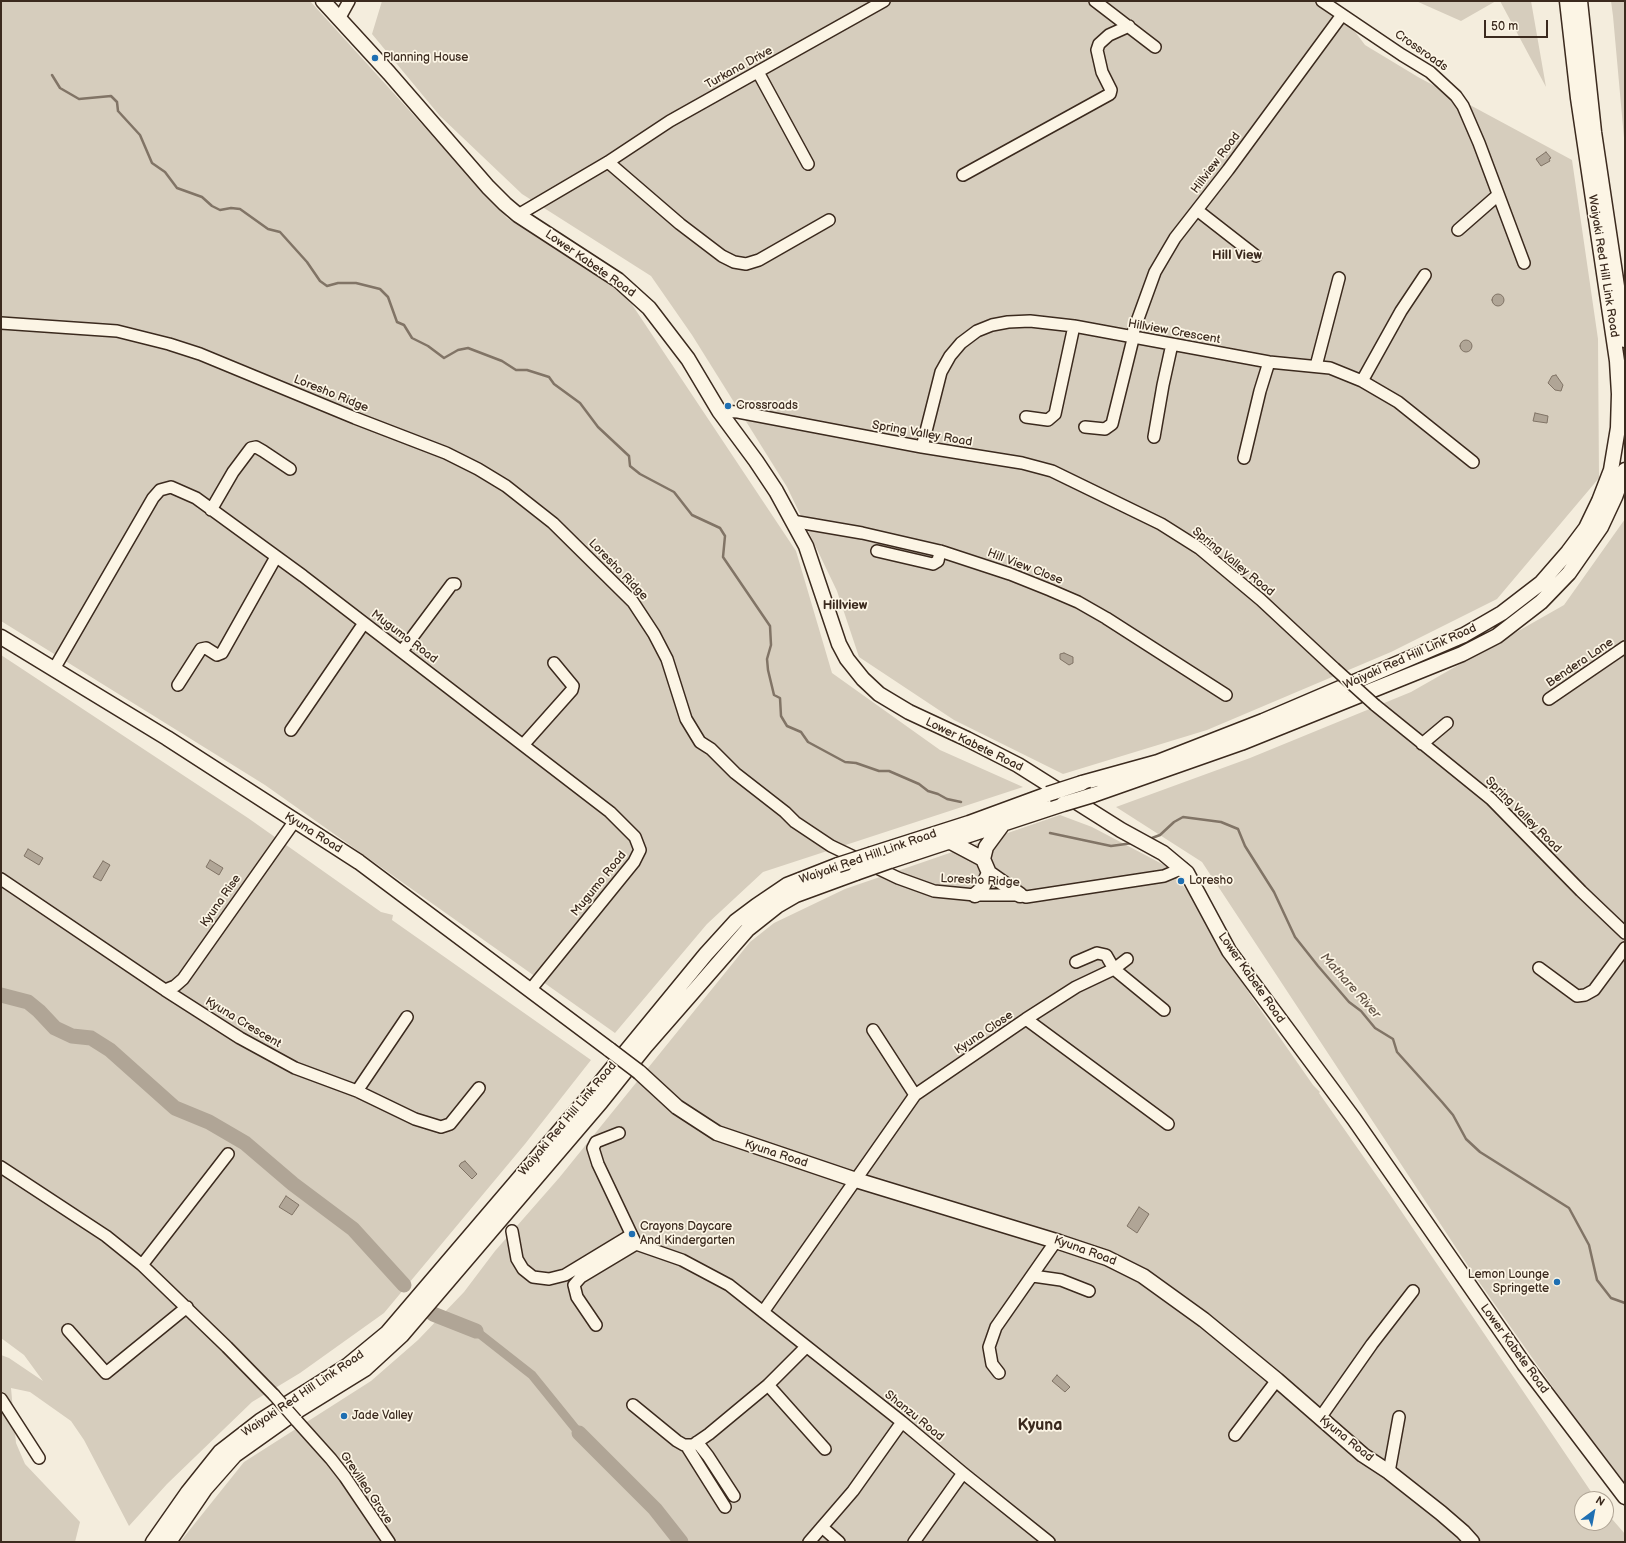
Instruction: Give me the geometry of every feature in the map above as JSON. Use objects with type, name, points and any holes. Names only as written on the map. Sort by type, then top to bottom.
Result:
[{"type":"main road","name":"Lower Kabete Road","points":[[322,1],[488,187],[518,215],[618,280],[640,299],[688,359],[719,411],[756,461],[792,521],[808,553],[839,644],[855,669],[875,690],[909,712],[967,738],[1018,765],[1121,830],[1158,849],[1183,868],[1193,882],[1229,951],[1354,1119],[1524,1364],[1625,1498]]},
{"type":"main road","name":"Waiyaki Red Hill Link Road","points":[[153,1542],[188,1492],[220,1452],[260,1421],[347,1366],[387,1333],[591,1094],[706,954],[736,921],[756,906],[787,886],[838,865],[969,823],[1082,783],[1158,762],[1256,724],[1464,635],[1502,613],[1541,583],[1568,552],[1586,528],[1599,501],[1611,470],[1618,428],[1619,388],[1617,361],[1578,98],[1567,1]]},
{"type":"main road","name":"Waiyaki Red Hill Link Road","points":[[1580,1],[1594,124],[1625,340]]},
{"type":"main road","name":"Waiyaki Red Hill Link Road","points":[[169,1542],[205,1489],[235,1455],[297,1411],[365,1369],[402,1335],[601,1102],[645,1047],[748,929],[777,906],[796,895],[890,861],[1092,795],[1241,743],[1462,654],[1497,636],[1541,602],[1569,573],[1601,527],[1615,497],[1625,470]]},
{"type":"main road","name":"Kyuna Road","points":[[1,637],[167,738],[294,822],[359,862],[531,989],[639,1072],[674,1104],[717,1133],[856,1180],[1056,1240],[1107,1258],[1143,1276],[1204,1320],[1277,1380],[1363,1456],[1389,1472],[1441,1513],[1472,1542]]},
{"type":"main road","points":[[1003,824],[986,847],[983,859],[989,873],[1020,895]]},
{"type":"main road","points":[[949,841],[983,859]]},
{"type":"main road","points":[[975,895],[981,890],[989,873]]},
{"type":"street","points":[[339,19],[349,1]]},
{"type":"street","points":[[1095,1],[1155,47]]},
{"type":"street","name":"Crossroads","points":[[1322,1],[1342,16],[1430,72],[1456,96],[1468,118],[1524,263]]},
{"type":"street","name":"Turkana Drive","points":[[518,215],[608,162],[670,121],[881,2]]},
{"type":"street","name":"Hillview Road","points":[[1085,427],[1105,429],[1112,424],[1132,338],[1155,272],[1174,238],[1342,16]]},
{"type":"street","points":[[963,175],[1110,94],[1111,90],[1102,72],[1097,50],[1100,44],[1109,35],[1129,26]]},
{"type":"street","points":[[758,72],[808,164]]},
{"type":"street","points":[[608,162],[680,224],[722,256],[734,262],[746,264],[759,260],[829,220]]},
{"type":"street","points":[[1458,230],[1498,194]]},
{"type":"street","points":[[1196,210],[1256,256]]},
{"type":"street","points":[[1362,381],[1401,311],[1425,275]]},
{"type":"street","points":[[1316,366],[1339,278]]},
{"type":"street","name":"Hillview Crescent","points":[[922,447],[941,372],[950,356],[961,343],[977,331],[1008,322],[1030,321],[1074,326],[1132,338],[1269,362],[1330,368],[1362,381],[1398,402],[1473,462]]},
{"type":"street","name":"Loresho Ridge","points":[[1,322],[118,331],[200,354],[355,418],[446,453],[478,469],[506,486],[553,523],[633,602],[667,659],[686,719],[700,742],[710,749],[735,774],[785,812],[795,822],[831,846],[898,878],[934,891],[975,895],[1020,895],[1026,897],[1164,876],[1183,868]]},
{"type":"street","points":[[1026,417],[1048,420],[1055,414],[1074,326]]},
{"type":"street","points":[[1154,437],[1172,344]]},
{"type":"street","points":[[1244,458],[1260,391],[1269,362]]},
{"type":"street","name":"Spring Valley Road","points":[[719,411],[742,413],[922,447],[1022,463],[1052,471],[1161,524],[1199,548],[1221,566],[1261,600],[1375,705],[1492,799],[1581,891],[1625,932]]},
{"type":"street","points":[[211,510],[233,472],[251,448],[256,447],[290,469]]},
{"type":"street","name":"Mugumo Road","points":[[54,669],[153,498],[160,490],[171,488],[196,498],[402,651],[610,812],[635,837],[640,850],[634,862],[531,989]]},
{"type":"street","name":"Hill View Close","points":[[792,521],[862,533],[940,551],[1010,574],[1078,602],[1130,632],[1226,695]]},
{"type":"street","points":[[877,551],[933,564],[938,561],[940,551]]},
{"type":"street","points":[[178,685],[201,649],[206,648],[217,654],[222,652],[276,557]]},
{"type":"street","points":[[402,651],[452,584],[455,584]]},
{"type":"street","points":[[291,730],[364,623]]},
{"type":"street","name":"Bendera Lane","points":[[1549,699],[1625,647]]},
{"type":"street","points":[[523,745],[572,690],[573,686],[554,663]]},
{"type":"street","points":[[1422,744],[1447,723]]},
{"type":"street","name":"Kyuna Rise","points":[[165,990],[175,986],[183,980],[294,822]]},
{"type":"street","name":"Kyuna Crescent","points":[[1,879],[165,990],[274,1057],[295,1068],[357,1091],[407,1116],[440,1127],[450,1124],[479,1088]]},
{"type":"street","points":[[1539,968],[1577,996],[1585,995],[1594,990],[1625,948]]},
{"type":"street","points":[[1076,962],[1097,953],[1106,955],[1114,969],[1164,1010]]},
{"type":"street","points":[[1026,1019],[1076,987],[1114,969],[1127,959]]},
{"type":"street","points":[[357,1091],[407,1017]]},
{"type":"street","name":"Kyuna Close","points":[[856,1180],[915,1095],[1026,1019],[1168,1124]]},
{"type":"street","points":[[873,1030],[915,1095]]},
{"type":"street","points":[[619,1133],[596,1142],[593,1148],[598,1164],[634,1240]]},
{"type":"street","points":[[142,1265],[228,1154]]},
{"type":"street","points":[[1,1167],[100,1232],[142,1265],[186,1307],[106,1373],[68,1330]]},
{"type":"street","points":[[763,1312],[856,1180]]},
{"type":"street","points":[[512,1231],[517,1259],[524,1269],[533,1277],[545,1279],[565,1275],[634,1240]]},
{"type":"street","points":[[596,1325],[577,1296],[574,1285],[581,1277],[634,1240]]},
{"type":"street","name":"Shanzu Road","points":[[634,1240],[704,1271],[729,1285],[902,1422],[1047,1541]]},
{"type":"street","points":[[999,1373],[992,1364],[989,1346],[996,1327],[1033,1276],[1056,1240]]},
{"type":"street","points":[[1033,1276],[1061,1280],[1089,1291]]},
{"type":"street","points":[[1320,1418],[1372,1344],[1412,1292]]},
{"type":"street","name":"Grevillea Grove","points":[[186,1307],[274,1395],[341,1471],[388,1542]]},
{"type":"street","points":[[692,1444],[768,1384],[806,1347]]},
{"type":"street","points":[[1235,1434],[1277,1380]]},
{"type":"street","points":[[768,1384],[825,1449]]},
{"type":"street","points":[[1,1399],[39,1458]]},
{"type":"street","points":[[633,1405],[674,1439],[692,1444],[708,1456],[734,1496]]},
{"type":"street","points":[[1389,1472],[1399,1418]]},
{"type":"street","points":[[809,1542],[853,1491],[902,1422]]},
{"type":"street","points":[[692,1444],[725,1507]]},
{"type":"street","points":[[914,1542],[963,1473]]},
{"type":"street","points":[[822,1527],[839,1542]]},
{"type":"shaded area","points":[[1,1],[310,1],[507,218],[625,294],[796,551],[832,673],[940,750],[1023,787],[763,872],[707,924],[615,1033],[265,785],[1,621]]},
{"type":"shaded area","points":[[382,1],[1332,1],[1365,45],[1418,77],[1572,160],[1598,339],[1599,478],[1497,599],[1391,652],[1207,730],[1063,774],[954,720],[859,657],[837,591],[787,487],[692,335],[651,276],[522,194],[440,116],[372,34]]},
{"type":"shaded area","points":[[1416,1],[1496,1],[1461,21]]},
{"type":"shaded area","points":[[1500,1],[1531,1],[1546,87]]},
{"type":"shaded area","points":[[1611,1],[1625,1],[1625,149],[1613,16]]},
{"type":"shaded area","points":[[1546,152],[1551,158],[1549,159],[1550,161],[1541,166],[1536,159]]},
{"type":"shaded area","points":[[1496,294],[1500,294],[1504,300],[1500,306],[1496,306],[1492,302],[1492,298]]},
{"type":"shaded area","points":[[1464,340],[1468,340],[1472,346],[1468,352],[1464,352],[1460,348],[1460,344]]},
{"type":"shaded area","points":[[1556,375],[1563,385],[1561,391],[1555,390],[1548,383],[1552,376]]},
{"type":"shaded area","points":[[1535,413],[1548,416],[1547,423],[1533,421]]},
{"type":"shaded area","points":[[1625,519],[1625,1490],[1472,1272],[1202,862],[1116,807],[1250,758],[1411,692],[1564,605]]},
{"type":"shaded area","points":[[1064,653],[1073,657],[1073,663],[1069,665],[1060,659],[1060,654]]},
{"type":"shaded area","points":[[1,655],[248,818],[381,912],[393,915],[392,920],[591,1060],[525,1144],[384,1313],[300,1373],[252,1402],[167,1484],[129,1526],[84,1440],[71,1421],[30,1392],[11,1388],[16,1443],[25,1464],[80,1522],[75,1542],[1,1542],[1,1355],[9,1358],[43,1381],[24,1355],[1,1338]]},
{"type":"shaded area","points":[[1060,815],[1092,827],[1166,866],[1191,895],[1214,939],[1253,999],[1313,1085],[1320,1092],[1319,1093],[1393,1199],[1591,1491],[1574,1491],[1574,1531],[1614,1531],[1614,1521],[1625,1534],[1625,1542],[180,1542],[244,1462],[371,1381],[418,1340],[464,1292],[495,1251],[559,1178],[750,942],[774,923],[845,889]]},
{"type":"shaded area","points":[[28,849],[43,858],[39,865],[24,856]]},
{"type":"shaded area","points":[[210,860],[223,868],[219,875],[206,867]]},
{"type":"shaded area","points":[[103,861],[110,865],[101,881],[93,877]]},
{"type":"shaded area","points":[[465,1161],[477,1174],[472,1179],[459,1166]]},
{"type":"shaded area","points":[[286,1196],[299,1205],[292,1215],[279,1207]]},
{"type":"shaded area","points":[[1139,1207],[1149,1214],[1137,1233],[1127,1226]]},
{"type":"shaded area","points":[[1057,1375],[1070,1387],[1065,1392],[1052,1381]]},
{"type":"waterway","points":[[52,75],[60,88],[79,99],[111,96],[117,102],[118,111],[140,135],[152,163],[165,172],[177,188],[202,197],[212,206],[220,210],[231,208],[240,209],[268,229],[280,232],[307,262],[320,281],[327,286],[338,283],[356,283],[380,289],[388,297],[397,322],[404,325],[412,338],[428,346],[444,358],[458,350],[468,348],[502,361],[516,370],[527,370],[549,377],[554,384],[580,403],[598,427],[629,456],[630,466],[640,474],[674,492],[692,515],[720,528],[725,536],[723,557],[770,626],[771,645],[767,659],[768,670],[774,695],[780,698],[781,716],[787,726],[801,732],[808,742],[845,762],[856,763],[879,771],[889,771],[919,784],[928,791],[947,799],[961,802]]},
{"type":"waterway","name":"Mathare River","points":[[1152,838],[1160,835],[1174,822],[1183,817],[1221,822],[1238,829],[1245,846],[1274,892],[1295,937],[1318,966],[1349,1002],[1361,1011],[1375,1028],[1393,1039],[1397,1052],[1453,1115],[1466,1139],[1480,1152],[1569,1208],[1589,1245],[1597,1280],[1611,1298],[1625,1303]]},
{"type":"waterway","points":[[1050,833],[1111,846],[1133,843]]},
{"type":"waterway","points":[[1,995],[28,1002],[55,1028],[72,1036],[91,1038],[110,1050],[175,1108],[209,1122],[245,1143],[293,1184],[353,1229],[404,1285]]},
{"type":"waterway","points":[[433,1314],[476,1331]]},
{"type":"waterway","points":[[476,1331],[532,1375],[579,1433]]},
{"type":"waterway","points":[[579,1433],[655,1509],[681,1542]]},
{"type":"place","name":"Planning House","points":[[375,58]]},
{"type":"place","name":"Crossroads","points":[[728,406]]},
{"type":"place","name":"Loresho","points":[[1181,881]]},
{"type":"place","name":"Crayons Daycare And Kindergarten","points":[[632,1234]]},
{"type":"place","name":"Lemon Lounge Springette","points":[[1557,1282]]},
{"type":"place","name":"Jade Valley","points":[[344,1416]]},
{"type":"district","name":"Hill View","points":[[1237,256]]},
{"type":"district","name":"Hillview","points":[[845,606]]},
{"type":"district","name":"Kyuna","points":[[1040,1426]]}]
